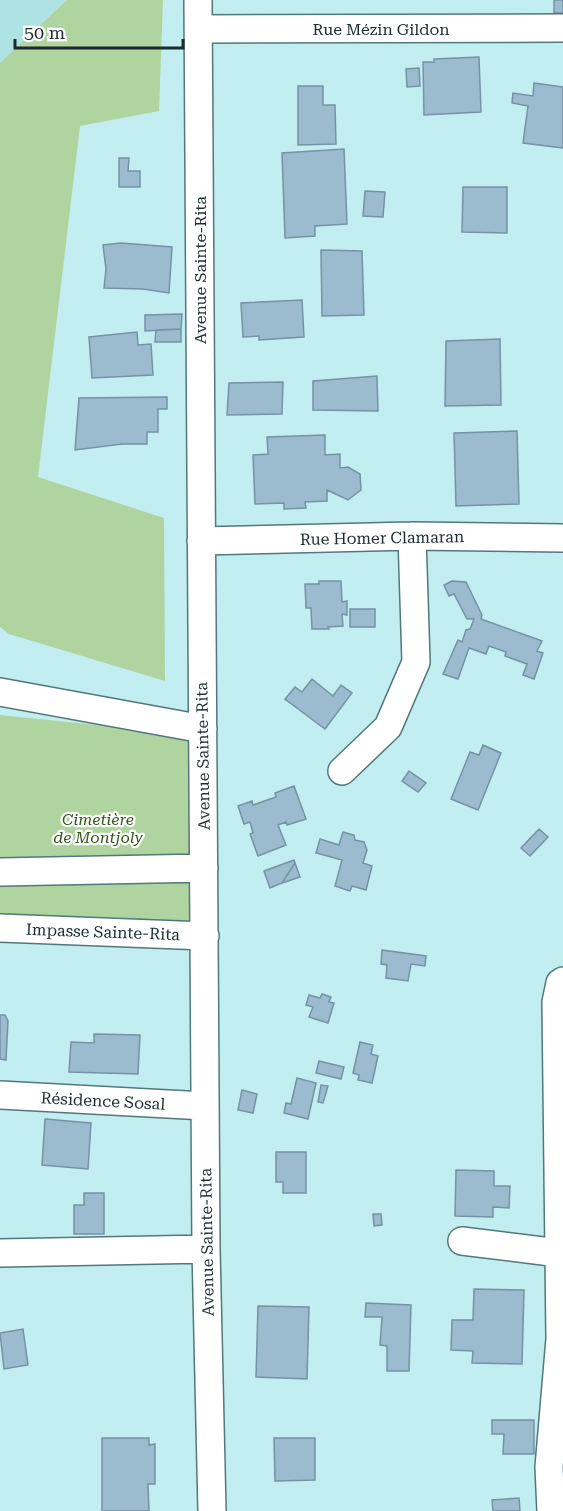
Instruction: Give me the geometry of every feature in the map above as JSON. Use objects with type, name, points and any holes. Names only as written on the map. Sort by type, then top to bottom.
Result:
[{"type":"street","name":"Avenue Sainte-Rita","points":[[198,0],[206,1249],[212,1511]]},
{"type":"street","name":"Rue Mézin Gildon","points":[[199,29],[563,28]]},
{"type":"street","name":"Rue Homer Clamaran","points":[[201,541],[412,536],[563,538]]},
{"type":"street","points":[[342,771],[388,727],[416,662],[412,536]]},
{"type":"street","points":[[0,692],[203,729]]},
{"type":"street","points":[[0,872],[204,868]]},
{"type":"street","name":"Impasse Sainte-Rita","points":[[0,928],[205,936]]},
{"type":"street","points":[[551,1511],[549,1467],[560,1339],[556,1002],[560,983],[563,981]]},
{"type":"street","name":"Résidence Sosal","points":[[0,1095],[205,1106]]},
{"type":"street","points":[[462,1241],[559,1253]]},
{"type":"street","points":[[0,1253],[206,1249]]},
{"type":"shaded area","points":[[0,0],[67,0],[0,63]]},
{"type":"green space","points":[[67,0],[163,0],[159,111],[80,126],[38,477],[164,518],[165,681],[9,634],[0,627],[0,63]]},
{"type":"green space","name":"Cimetière de Montjoly","points":[[0,715],[194,735],[197,935],[0,922]]},
{"type":"building","points":[[554,0],[563,0],[563,13],[554,13]]},
{"type":"building","points":[[479,57],[481,112],[424,115],[423,62],[434,62],[434,59]]},
{"type":"building","points":[[419,68],[420,86],[407,87],[406,69]]},
{"type":"building","points":[[534,83],[563,87],[563,148],[523,143],[528,106],[512,103],[513,93],[533,96]]},
{"type":"building","points":[[298,86],[323,86],[323,105],[335,105],[336,144],[298,145]]},
{"type":"building","points":[[344,149],[347,224],[315,226],[315,236],[285,238],[282,153]]},
{"type":"building","points":[[119,158],[129,158],[128,171],[140,171],[140,187],[119,187]]},
{"type":"building","points":[[463,187],[507,187],[507,233],[462,232]]},
{"type":"building","points":[[365,191],[385,192],[383,217],[363,216]]},
{"type":"building","points":[[121,243],[172,247],[169,293],[143,289],[104,288],[106,269],[103,245]]},
{"type":"building","points":[[321,250],[362,251],[364,315],[322,316]]},
{"type":"building","points":[[302,300],[304,337],[259,340],[259,336],[243,337],[241,303]]},
{"type":"building","points":[[182,314],[181,329],[145,331],[145,315]]},
{"type":"building","points":[[181,329],[181,342],[155,342],[156,330]]},
{"type":"building","points":[[137,332],[138,345],[151,344],[153,375],[92,378],[89,337]]},
{"type":"building","points":[[500,339],[501,405],[445,406],[446,341]]},
{"type":"building","points":[[377,376],[378,411],[313,410],[313,381]]},
{"type":"building","points":[[283,382],[282,414],[227,415],[229,383]]},
{"type":"building","points":[[167,397],[167,409],[158,409],[158,432],[147,432],[147,444],[122,444],[75,450],[79,398]]},
{"type":"building","points":[[517,431],[519,504],[456,506],[454,433]]},
{"type":"building","points":[[325,435],[325,455],[340,454],[340,468],[348,467],[360,474],[361,490],[348,500],[327,490],[327,501],[305,502],[306,508],[284,509],[284,503],[255,504],[253,455],[268,454],[267,437]]},
{"type":"building","points":[[319,581],[341,581],[342,602],[347,601],[347,615],[342,614],[343,626],[312,629],[311,608],[306,608],[305,584],[319,584]]},
{"type":"building","points":[[452,581],[466,582],[482,615],[481,619],[542,641],[537,651],[543,653],[534,679],[523,675],[527,664],[505,656],[506,652],[489,646],[486,654],[469,648],[458,679],[443,674],[458,640],[462,642],[466,630],[470,629],[474,619],[467,619],[454,594],[449,596],[444,585]]},
{"type":"building","points":[[350,609],[375,609],[375,627],[350,627]]},
{"type":"building","points":[[312,679],[333,696],[341,685],[352,693],[325,729],[285,699],[295,687],[302,692]]},
{"type":"building","points":[[483,745],[501,753],[478,810],[451,799],[470,752],[479,755]]},
{"type":"building","points":[[409,771],[426,783],[418,792],[402,781]]},
{"type":"building","points":[[294,786],[306,819],[287,825],[286,822],[278,825],[286,845],[258,856],[250,834],[253,833],[250,822],[244,824],[238,806],[252,801],[253,805],[276,797],[275,793]]},
{"type":"building","points":[[539,829],[548,837],[530,856],[521,848]]},
{"type":"building","points":[[343,832],[354,835],[355,840],[364,842],[367,850],[363,863],[372,866],[366,890],[352,886],[350,891],[335,886],[342,860],[316,853],[320,839],[339,845]]},
{"type":"building","points":[[294,860],[295,863],[282,883],[270,888],[264,871]]},
{"type":"building","points":[[295,863],[300,877],[282,883]]},
{"type":"building","points":[[382,950],[426,956],[425,966],[411,964],[408,981],[386,978],[387,965],[381,964]]},
{"type":"building","points":[[322,994],[331,997],[329,1002],[334,1003],[328,1023],[309,1017],[313,1007],[306,1005],[309,995],[320,998]]},
{"type":"building","points":[[0,1015],[5,1015],[8,1021],[6,1060],[0,1059]]},
{"type":"building","points":[[94,1034],[140,1035],[138,1074],[69,1072],[71,1042],[94,1043]]},
{"type":"building","points":[[360,1042],[373,1045],[371,1054],[378,1056],[372,1083],[358,1080],[359,1075],[353,1073]]},
{"type":"building","points":[[319,1061],[344,1067],[341,1079],[316,1073]]},
{"type":"building","points":[[297,1078],[316,1083],[308,1119],[284,1113],[286,1103],[291,1104]]},
{"type":"building","points":[[321,1085],[328,1086],[323,1103],[318,1102]]},
{"type":"building","points":[[242,1090],[257,1094],[253,1113],[238,1110]]},
{"type":"building","points":[[45,1119],[91,1123],[88,1169],[42,1165]]},
{"type":"building","points":[[276,1152],[306,1152],[306,1193],[283,1193],[283,1182],[276,1182]]},
{"type":"building","points":[[456,1170],[494,1171],[494,1186],[510,1186],[509,1208],[493,1207],[493,1217],[455,1216]]},
{"type":"building","points":[[84,1193],[104,1193],[104,1234],[74,1234],[74,1205],[84,1205]]},
{"type":"building","points":[[373,1214],[381,1214],[382,1225],[374,1226]]},
{"type":"building","points":[[474,1289],[524,1290],[522,1364],[472,1363],[473,1351],[451,1350],[452,1320],[473,1320]]},
{"type":"building","points":[[366,1303],[411,1305],[409,1371],[387,1371],[387,1346],[380,1345],[382,1317],[365,1317]]},
{"type":"building","points":[[258,1306],[309,1307],[307,1379],[256,1377]]},
{"type":"building","points":[[23,1329],[28,1365],[4,1369],[0,1333]]},
{"type":"building","points":[[492,1420],[534,1420],[534,1454],[503,1454],[504,1434],[492,1434]]},
{"type":"building","points":[[102,1438],[149,1438],[149,1445],[155,1444],[155,1484],[148,1484],[149,1511],[102,1511]]},
{"type":"building","points":[[274,1438],[315,1438],[315,1480],[275,1481]]},
{"type":"building","points":[[519,1498],[520,1511],[493,1511],[492,1500]]}]
